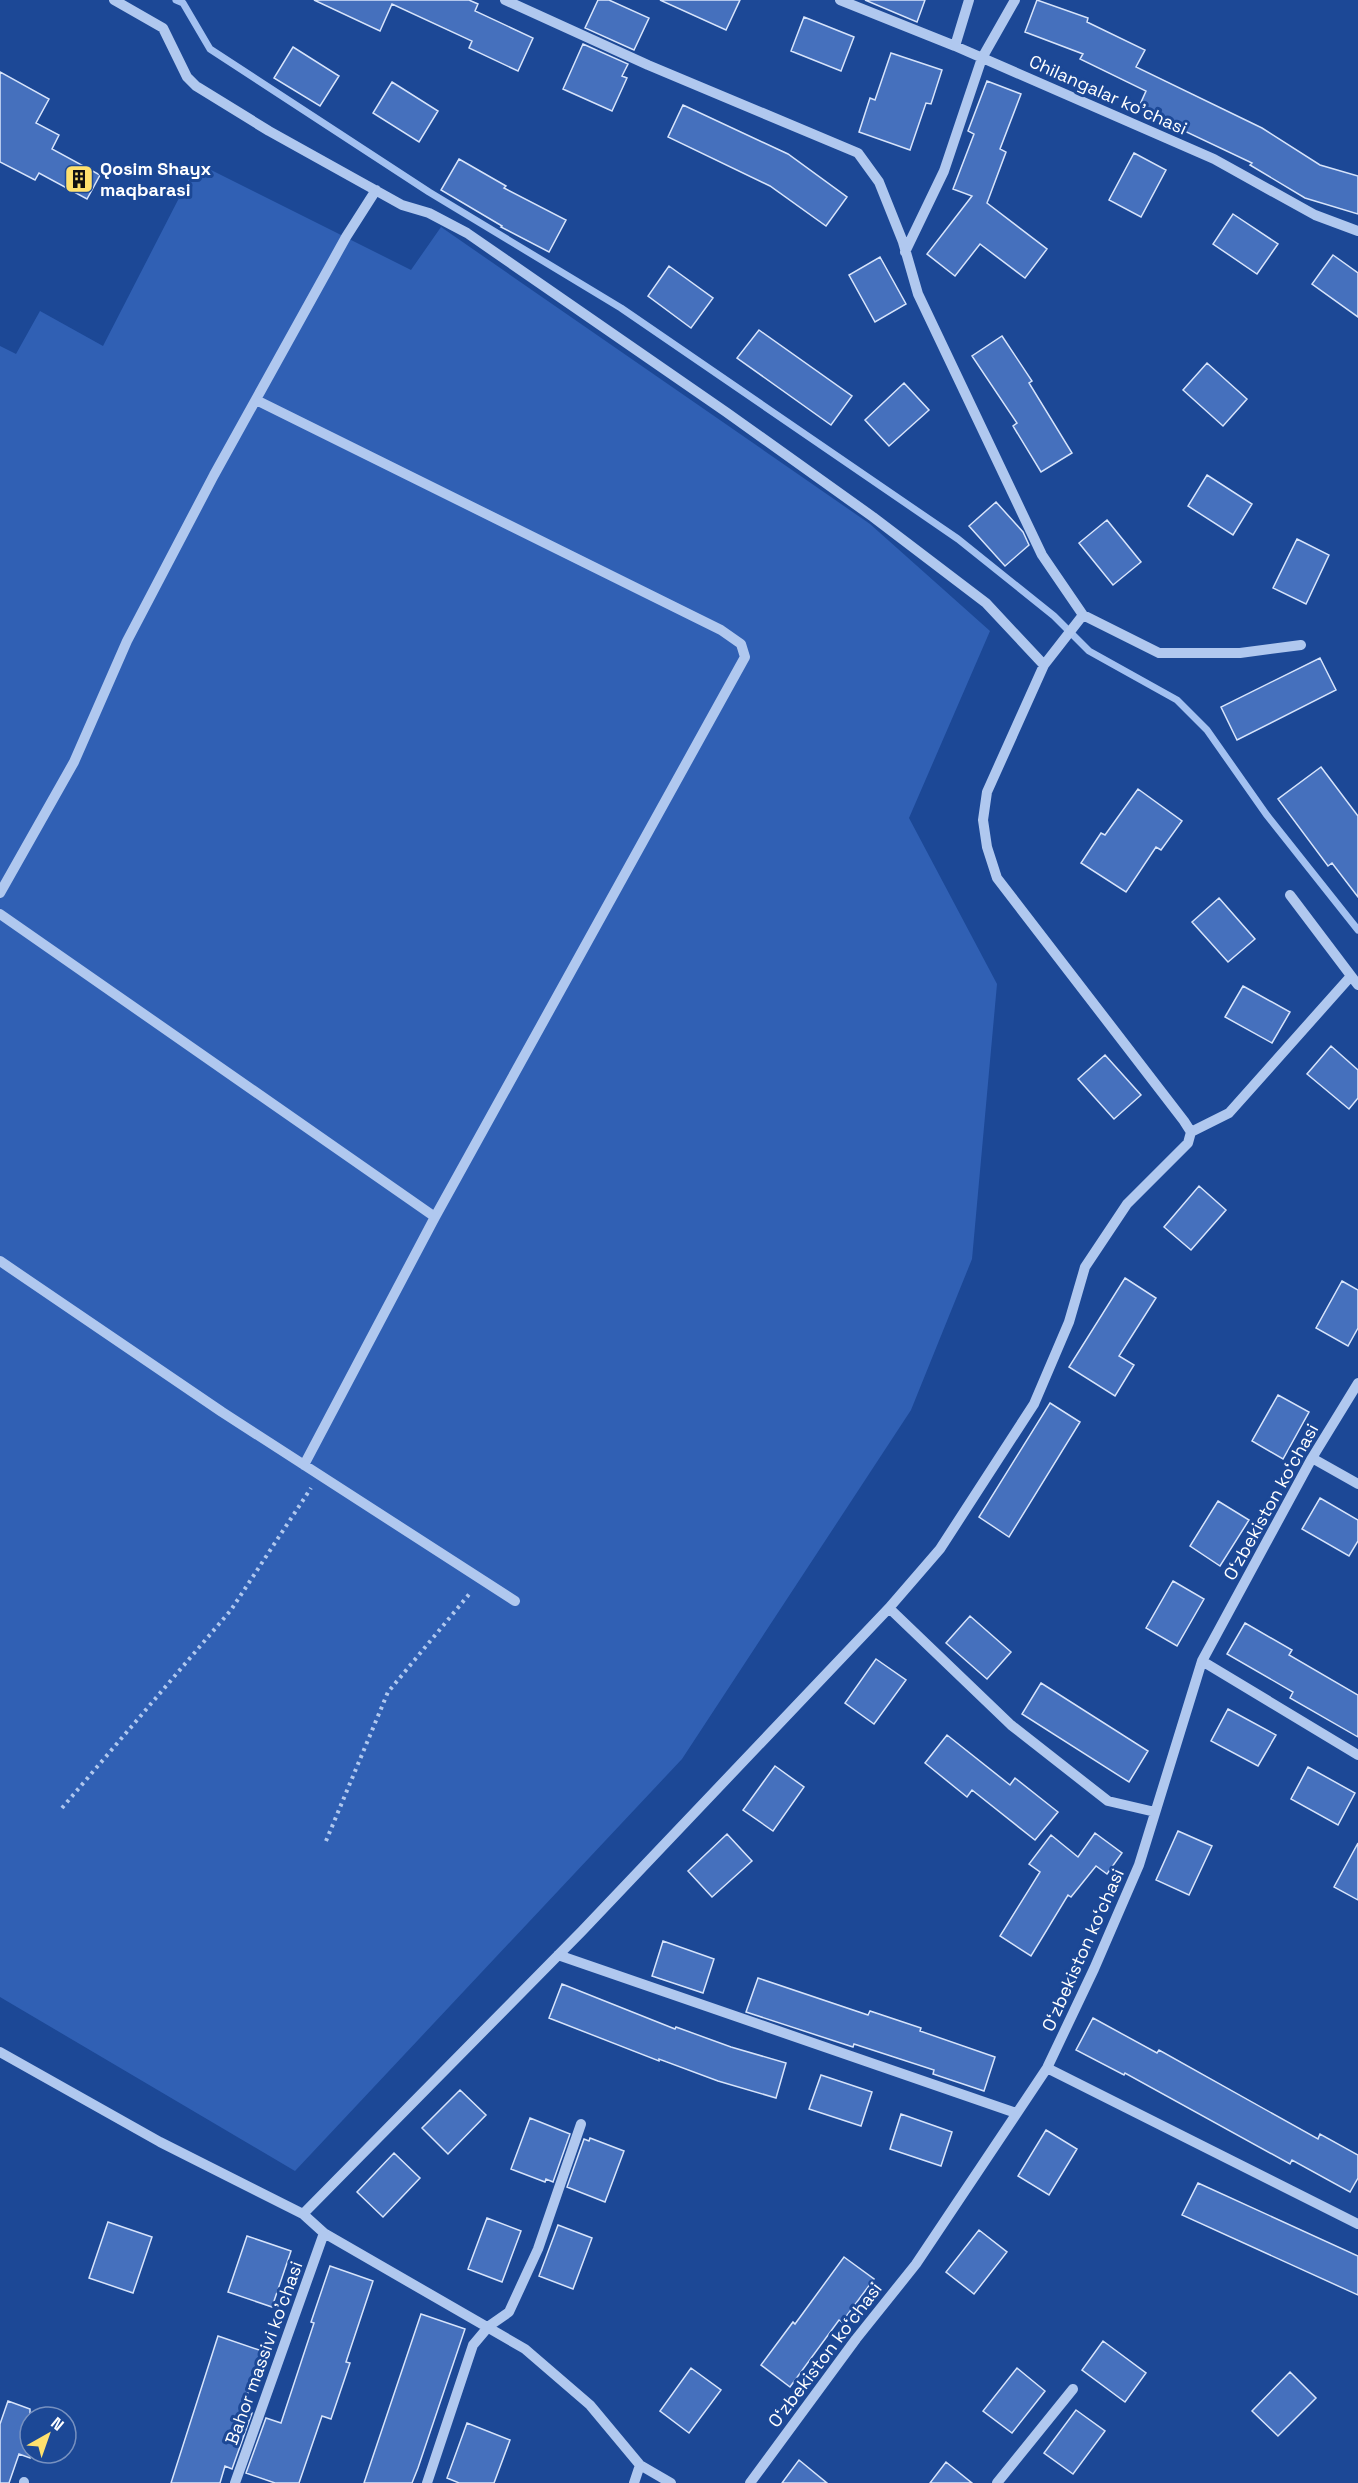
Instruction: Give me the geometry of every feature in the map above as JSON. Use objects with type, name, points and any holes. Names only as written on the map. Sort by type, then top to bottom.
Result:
[{"type":"street","points":[[114,0],[163,28],[187,77],[196,86],[269,131],[402,205],[429,213],[467,233],[735,418],[873,517],[986,603],[1044,665]]},
{"type":"street","points":[[505,0],[658,69],[858,153],[879,182],[918,294],[1042,555],[1083,615],[1159,653],[1240,653],[1301,645]]},
{"type":"street","name":"Chilangalar ko'chasi","points":[[840,0],[955,46],[1214,159],[1316,215],[1358,231]]},
{"type":"street","points":[[955,46],[969,0]]},
{"type":"street","points":[[905,252],[944,171],[982,58],[1015,0]]},
{"type":"street","points":[[0,893],[74,762],[127,641],[256,400],[346,237],[376,190]]},
{"type":"street","points":[[256,400],[721,630],[741,644],[745,657],[435,1217],[304,1465]]},
{"type":"street","points":[[303,2214],[558,1955],[889,1608],[940,1549],[1034,1404],[1069,1322],[1085,1267],[1127,1203],[1188,1143],[1191,1132],[1184,1121],[997,878],[987,847],[983,820],[987,792],[1044,665],[1083,615]]},
{"type":"street","points":[[1191,1132],[1229,1113],[1355,981],[1290,895]]},
{"type":"street","points":[[0,914],[435,1217]]},
{"type":"street","points":[[0,1262],[222,1412],[515,1601]]},
{"type":"street","name":"O‘zbekiston ko‘chasi","points":[[750,2483],[856,2339],[916,2264],[1047,2068],[1095,1969],[1139,1865],[1202,1661],[1312,1458],[1358,1383]]},
{"type":"street","points":[[1312,1458],[1358,1484]]},
{"type":"street","points":[[889,1608],[1011,1725],[1107,1801],[1155,1812]]},
{"type":"street","points":[[1202,1661],[1358,1755]]},
{"type":"street","points":[[558,1955],[1016,2113]]},
{"type":"street","points":[[0,2052],[160,2142],[303,2214],[324,2234],[489,2326],[525,2349],[590,2405],[639,2465],[671,2483]]},
{"type":"street","points":[[1047,2068],[1358,2224]]},
{"type":"street","points":[[427,2483],[473,2345],[489,2326],[509,2312],[538,2249],[581,2124]]},
{"type":"street","name":"Bahor massivi ko'chasi","points":[[235,2483],[324,2234]]},
{"type":"street","points":[[997,2483],[1073,2389]]},
{"type":"street","points":[[634,2483],[639,2465]]},
{"type":"path","points":[[62,1808],[231,1610],[320,1475]]},
{"type":"path","points":[[326,1841],[388,1692],[481,1579]]},
{"type":"shaded area","points":[[197,163],[411,270],[441,227],[870,524],[990,631],[909,818],[997,984],[972,1259],[911,1410],[682,1759],[295,2171],[0,1997],[0,346],[16,354],[40,311],[103,346]]},
{"type":"building","points":[[314,0],[469,0],[478,4],[475,11],[533,38],[518,71],[469,48],[472,41],[392,4],[380,31]]},
{"type":"building","points":[[598,0],[609,0],[649,18],[634,50],[585,28]]},
{"type":"building","points":[[660,0],[740,0],[726,30]]},
{"type":"building","points":[[865,0],[925,0],[917,22]]},
{"type":"building","points":[[1037,0],[1088,18],[1087,22],[1145,50],[1136,67],[1262,128],[1320,165],[1358,176],[1358,214],[1305,198],[1250,165],[1252,163],[1138,109],[1146,91],[1080,59],[1083,54],[1025,32]]},
{"type":"building","points":[[804,17],[854,37],[841,71],[791,51]]},
{"type":"building","points":[[583,44],[628,64],[622,76],[627,78],[612,111],[563,89]]},
{"type":"building","points":[[293,47],[339,76],[320,106],[274,78]]},
{"type":"building","points":[[891,53],[942,70],[931,104],[926,103],[910,150],[859,132],[870,98],[875,100]]},
{"type":"building","points":[[0,72],[49,99],[36,123],[59,135],[52,149],[100,175],[87,199],[39,173],[35,180],[0,162]]},
{"type":"building","points":[[987,81],[1021,94],[1000,149],[1006,152],[987,203],[1047,249],[1025,278],[980,244],[955,276],[927,254],[972,196],[953,189],[974,134],[968,131]]},
{"type":"building","points":[[392,82],[438,111],[419,142],[373,113]]},
{"type":"building","points":[[683,105],[788,154],[847,197],[826,226],[770,186],[668,137]]},
{"type":"building","points":[[1134,153],[1166,170],[1141,217],[1109,200]]},
{"type":"building","points":[[459,159],[506,186],[504,188],[566,220],[549,252],[501,227],[441,190]]},
{"type":"building","points":[[1233,214],[1278,244],[1257,274],[1213,244]]},
{"type":"building","points":[[1333,255],[1358,273],[1358,317],[1312,284]]},
{"type":"building","points":[[880,257],[906,304],[875,322],[849,275]]},
{"type":"building","points":[[669,266],[713,298],[691,328],[648,296]]},
{"type":"building","points":[[759,330],[852,396],[831,425],[737,358]]},
{"type":"building","points":[[1002,336],[1032,381],[1029,383],[1072,453],[1041,472],[1013,426],[1017,423],[972,356]]},
{"type":"building","points":[[1207,363],[1247,399],[1223,426],[1183,390]]},
{"type":"building","points":[[904,383],[929,410],[889,446],[865,420]]},
{"type":"building","points":[[1207,475],[1252,504],[1233,535],[1188,506]]},
{"type":"building","points":[[996,502],[1023,532],[1029,545],[1005,566],[969,526]]},
{"type":"building","points":[[1107,520],[1141,562],[1113,585],[1079,543]]},
{"type":"building","points":[[1297,539],[1329,555],[1306,604],[1273,588]]},
{"type":"building","points":[[1320,658],[1336,690],[1237,740],[1221,707]]},
{"type":"building","points":[[1321,767],[1358,816],[1358,897],[1332,863],[1328,866],[1278,799]]},
{"type":"building","points":[[1138,789],[1182,821],[1161,850],[1156,847],[1126,892],[1081,863],[1101,833],[1105,835]]},
{"type":"building","points":[[1219,898],[1255,939],[1228,962],[1192,922]]},
{"type":"building","points":[[1243,986],[1290,1012],[1272,1043],[1225,1017]]},
{"type":"building","points":[[1331,1046],[1358,1070],[1358,1098],[1349,1109],[1307,1074]]},
{"type":"building","points":[[1105,1055],[1141,1095],[1114,1119],[1078,1079]]},
{"type":"building","points":[[1199,1186],[1226,1210],[1191,1250],[1164,1227]]},
{"type":"building","points":[[1125,1278],[1156,1298],[1119,1356],[1134,1365],[1115,1396],[1069,1367]]},
{"type":"building","points":[[1342,1281],[1358,1290],[1358,1328],[1348,1346],[1316,1328]]},
{"type":"building","points":[[1278,1395],[1309,1412],[1283,1459],[1252,1441]]},
{"type":"building","points":[[1050,1403],[1080,1422],[1009,1537],[979,1517]]},
{"type":"building","points":[[1320,1498],[1358,1520],[1358,1541],[1349,1556],[1302,1529]]},
{"type":"building","points":[[1218,1501],[1249,1520],[1220,1566],[1190,1546]]},
{"type":"building","points":[[1173,1581],[1204,1599],[1177,1646],[1146,1628]]},
{"type":"building","points":[[970,1616],[1011,1652],[987,1679],[946,1643]]},
{"type":"building","points":[[1245,1623],[1292,1650],[1289,1655],[1358,1695],[1358,1737],[1290,1698],[1293,1692],[1227,1654]]},
{"type":"building","points":[[876,1659],[906,1680],[874,1724],[845,1703]]},
{"type":"building","points":[[1041,1683],[1148,1751],[1129,1782],[1022,1714]]},
{"type":"building","points":[[1228,1709],[1276,1735],[1258,1766],[1211,1741]]},
{"type":"building","points":[[947,1735],[1010,1785],[1015,1778],[1058,1812],[1035,1840],[972,1790],[967,1797],[925,1763]]},
{"type":"building","points":[[775,1766],[804,1787],[773,1831],[743,1810]]},
{"type":"building","points":[[1308,1767],[1355,1793],[1338,1825],[1291,1799]]},
{"type":"building","points":[[1178,1831],[1212,1846],[1189,1895],[1156,1880]]},
{"type":"building","points":[[1095,1833],[1122,1853],[1107,1874],[1096,1866],[1071,1897],[1068,1895],[1031,1956],[1000,1936],[1040,1872],[1029,1864],[1051,1835],[1078,1857]]},
{"type":"building","points":[[727,1834],[752,1861],[712,1897],[688,1871]]},
{"type":"building","points":[[1358,1843],[1358,1900],[1334,1887]]},
{"type":"building","points":[[663,1941],[714,1959],[703,1993],[652,1976]]},
{"type":"building","points":[[758,1978],[868,2015],[870,2011],[921,2028],[920,2031],[995,2057],[984,2091],[933,2074],[934,2070],[854,2044],[853,2047],[746,2012]]},
{"type":"building","points":[[562,1984],[675,2029],[676,2027],[731,2047],[786,2063],[776,2098],[718,2081],[659,2059],[659,2061],[549,2018]]},
{"type":"building","points":[[1093,2018],[1157,2053],[1159,2050],[1318,2139],[1320,2134],[1358,2155],[1358,2178],[1350,2192],[1292,2160],[1290,2164],[1125,2073],[1124,2075],[1076,2050]]},
{"type":"building","points":[[821,2075],[872,2092],[861,2126],[809,2109]]},
{"type":"building","points":[[460,2090],[486,2115],[448,2154],[422,2128]]},
{"type":"building","points":[[901,2114],[952,2132],[941,2166],[890,2149]]},
{"type":"building","points":[[530,2118],[570,2134],[553,2182],[546,2179],[545,2182],[511,2169]]},
{"type":"building","points":[[1046,2130],[1077,2149],[1049,2195],[1018,2176]]},
{"type":"building","points":[[590,2138],[624,2151],[605,2202],[567,2187],[584,2139],[589,2141]]},
{"type":"building","points":[[394,2153],[420,2178],[383,2217],[357,2192]]},
{"type":"building","points":[[1198,2183],[1358,2256],[1358,2295],[1182,2215]]},
{"type":"building","points":[[487,2218],[521,2231],[502,2282],[468,2269]]},
{"type":"building","points":[[108,2222],[152,2237],[133,2293],[89,2278]]},
{"type":"building","points":[[558,2225],[592,2238],[573,2289],[539,2276]]},
{"type":"building","points":[[979,2230],[1007,2252],[974,2294],[946,2272]]},
{"type":"building","points":[[247,2236],[291,2251],[272,2307],[228,2292]]},
{"type":"building","points":[[844,2257],[874,2279],[842,2322],[839,2320],[790,2387],[761,2365],[793,2322],[795,2324]]},
{"type":"building","points":[[330,2266],[373,2281],[346,2362],[350,2363],[331,2419],[322,2416],[299,2483],[275,2483],[246,2473],[266,2418],[281,2423]]},
{"type":"building","points":[[421,2314],[465,2329],[412,2483],[364,2483]]},
{"type":"building","points":[[218,2336],[262,2351],[243,2408],[244,2411],[252,2413],[232,2469],[225,2466],[220,2483],[171,2483]]},
{"type":"building","points":[[1103,2341],[1146,2373],[1125,2402],[1082,2370]]},
{"type":"building","points":[[691,2368],[721,2390],[689,2433],[660,2411]]},
{"type":"building","points":[[1017,2368],[1045,2391],[1012,2433],[983,2411]]},
{"type":"building","points":[[1290,2372],[1316,2398],[1278,2436],[1252,2411]]},
{"type":"building","points":[[8,2401],[19,2405],[18,2457],[9,2483],[0,2483],[0,2424]]},
{"type":"building","points":[[1076,2410],[1105,2431],[1073,2474],[1044,2453]]},
{"type":"building","points":[[467,2423],[510,2440],[494,2483],[459,2483],[447,2478]]},
{"type":"building","points":[[799,2460],[827,2483],[782,2483]]},
{"type":"building","points":[[946,2462],[972,2483],[930,2483]]},
{"type":"waterway","points":[[176,0],[183,3],[210,49],[429,192],[621,308],[958,539],[1054,616],[1089,651],[1177,700],[1207,730],[1266,814],[1358,930]]},
{"type":"place","name":"Qosim Shayx maqbarasi","points":[[79,179]]}]
